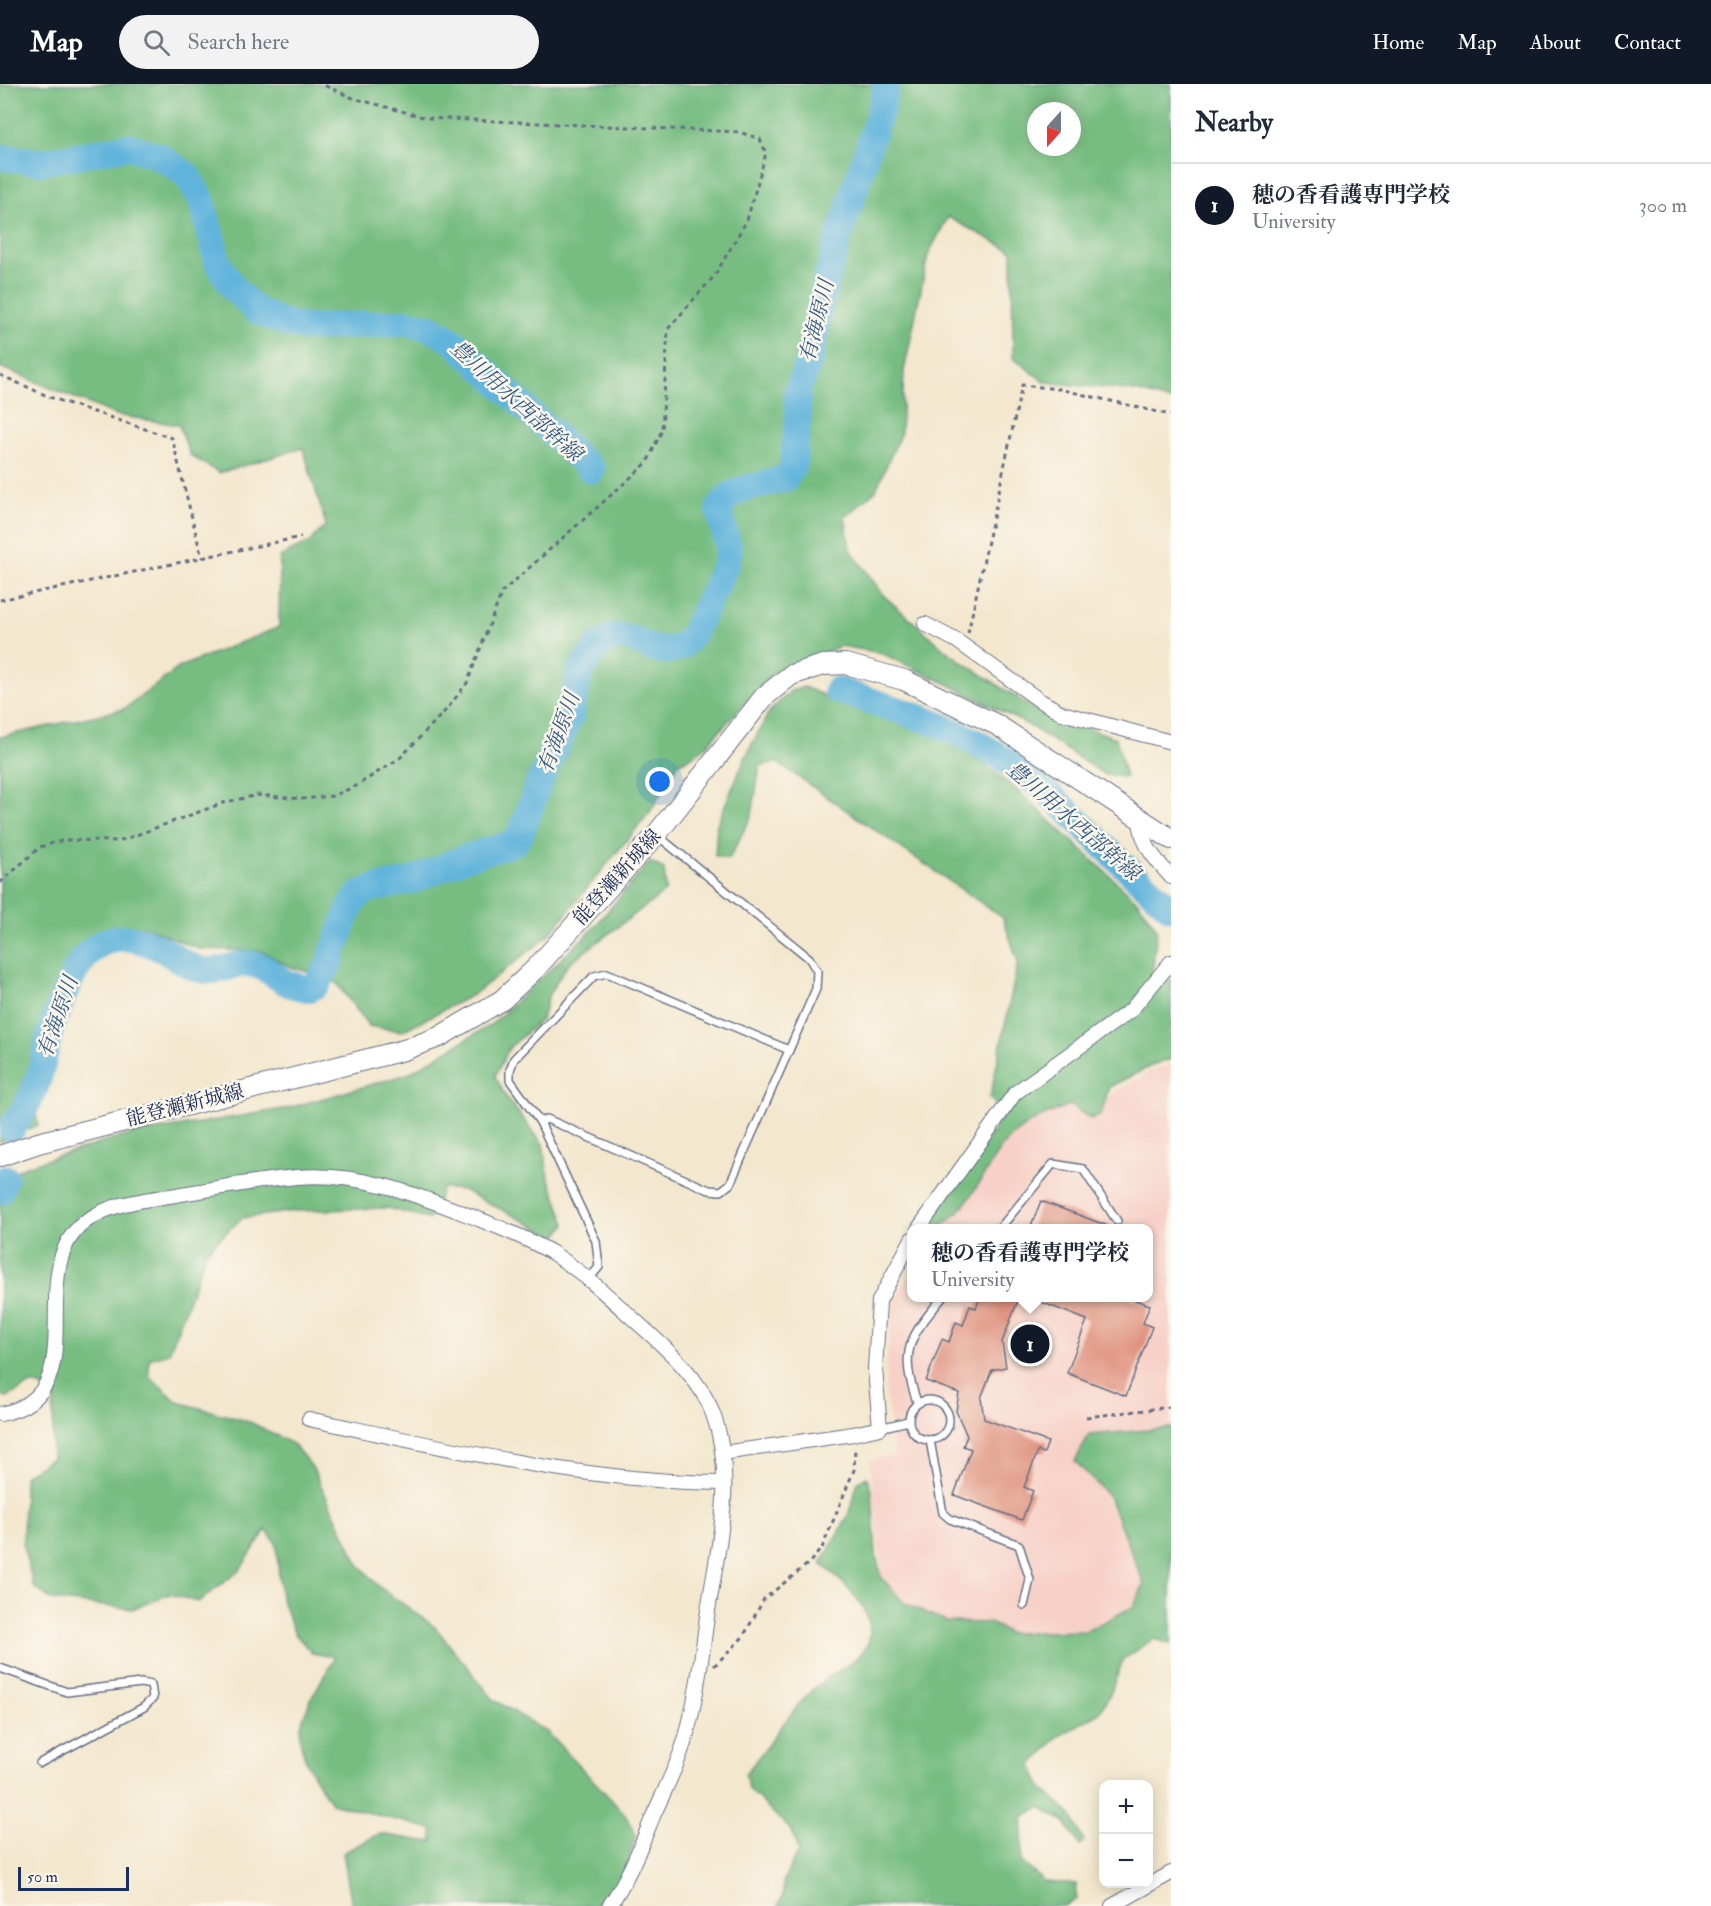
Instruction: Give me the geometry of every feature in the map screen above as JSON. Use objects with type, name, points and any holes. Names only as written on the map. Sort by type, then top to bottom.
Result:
[{"type":"main road","name":"能登瀬新城線","points":[[0,1156],[38,1143],[404,1050],[439,1037],[502,1000],[656,835],[764,696],[791,675],[823,665],[846,664],[904,680],[998,725],[1171,839]]},
{"type":"street","points":[[925,624],[963,646],[1039,700],[1062,713],[1171,742]]},
{"type":"street","points":[[1140,819],[1140,832],[1148,849],[1171,877]]},
{"type":"street","points":[[922,1224],[1015,1093],[1131,1010],[1171,962]]},
{"type":"street","points":[[0,1414],[24,1407],[42,1391],[51,1376],[56,1355],[57,1274],[62,1255],[72,1235],[88,1219],[117,1205],[301,1176],[345,1177],[389,1186],[508,1231],[551,1252],[589,1280],[664,1346],[692,1378],[712,1412],[723,1453],[724,1483],[724,1504],[689,1727],[629,1873],[609,1906]]},
{"type":"street","points":[[723,1453],[880,1428],[875,1369],[879,1301],[907,1248]]},
{"type":"street","points":[[309,1419],[460,1452],[586,1472],[724,1483]]},
{"type":"street","points":[[1112,1906],[1171,1873]]},
{"type":"lane","points":[[540,1122],[547,1119],[710,1190],[721,1191],[730,1184],[816,989],[818,971],[809,958],[656,835]]},
{"type":"lane","points":[[589,1280],[598,1267],[596,1240],[540,1122],[510,1080],[510,1070],[514,1059],[594,976],[607,973],[789,1050]]},
{"type":"lane","points":[[1003,1224],[1053,1164],[1083,1169],[1117,1221]]},
{"type":"lane","points":[[917,1402],[906,1366],[909,1346],[918,1327],[939,1302]]},
{"type":"lane","points":[[931,1399],[938,1401],[948,1411],[946,1431],[936,1439],[918,1437],[908,1421],[909,1413],[917,1402],[931,1399]]},
{"type":"lane","points":[[880,1428],[908,1421]]},
{"type":"lane","points":[[930,1440],[943,1513],[950,1519],[1019,1545],[1030,1580],[1024,1605]]},
{"type":"lane","points":[[0,1668],[67,1692],[141,1683],[151,1685],[153,1698],[144,1707],[40,1763]]},
{"type":"path","points":[[0,883],[40,847],[64,840],[120,841],[226,802],[258,795],[302,799],[332,796],[356,786],[400,758],[447,709],[467,683],[502,592],[647,464],[662,430],[668,328],[715,275],[747,220],[766,153],[760,139],[740,132],[427,118],[353,98],[321,84]]},
{"type":"path","points":[[0,375],[52,398],[172,438],[202,559]]},
{"type":"path","points":[[963,646],[1022,385],[1059,388],[1171,415]]},
{"type":"path","points":[[0,600],[301,537]]},
{"type":"path","points":[[1086,1417],[1171,1407]]},
{"type":"path","points":[[699,1671],[710,1670],[725,1657],[743,1637],[764,1599],[809,1563],[822,1548],[854,1470],[853,1434]]},
{"type":"shaded area","points":[[1171,1065],[1171,1436],[1090,1465],[1148,1585],[1138,1609],[1094,1633],[1004,1635],[891,1620],[885,1603],[870,1461],[894,1454],[885,1387],[892,1302],[907,1279],[907,1302],[1153,1302],[1153,1224],[944,1224],[1009,1128],[1060,1102],[1093,1105],[1155,1069]]},
{"type":"green space","points":[[0,84],[1171,84],[1171,401],[1136,391],[1045,382],[1013,358],[1012,251],[948,217],[928,255],[904,371],[901,432],[876,490],[845,517],[850,549],[884,596],[949,653],[1034,709],[1116,738],[1126,777],[1105,775],[1030,726],[881,653],[841,646],[774,672],[701,751],[678,764],[650,812],[547,937],[474,994],[402,1031],[369,1026],[334,980],[288,966],[261,951],[199,949],[144,926],[105,952],[67,1002],[43,1053],[31,1093],[38,1125],[0,1142],[0,737],[124,709],[180,667],[279,627],[280,557],[310,542],[326,525],[303,448],[219,473],[190,455],[179,425],[116,415],[0,367]]},
{"type":"green space","points":[[804,687],[839,702],[957,743],[1017,790],[1139,903],[1157,929],[1152,977],[1165,983],[1171,978],[1171,1060],[1161,1061],[1109,1087],[1101,1115],[1091,1119],[1070,1105],[1020,1129],[998,1152],[962,1207],[952,1218],[941,1224],[929,1224],[1004,1115],[990,1098],[1018,962],[1003,918],[776,762],[760,766],[752,815],[729,859],[715,856],[717,824],[746,756],[769,712],[791,691]]},
{"type":"green space","points":[[650,862],[664,869],[666,891],[568,964],[549,994],[542,1019],[510,1047],[495,1076],[506,1097],[543,1144],[548,1176],[566,1224],[556,1237],[463,1190],[442,1188],[433,1216],[428,1219],[388,1208],[294,1211],[242,1218],[207,1250],[169,1353],[149,1359],[149,1376],[178,1402],[250,1422],[293,1444],[312,1467],[358,1563],[378,1586],[435,1627],[493,1699],[547,1732],[624,1813],[636,1835],[619,1882],[601,1906],[352,1906],[343,1853],[379,1834],[433,1842],[432,1829],[331,1803],[311,1771],[301,1744],[301,1726],[313,1695],[335,1657],[312,1653],[295,1634],[281,1598],[276,1543],[266,1530],[239,1571],[198,1602],[170,1594],[132,1609],[52,1600],[34,1587],[23,1546],[24,1476],[52,1458],[54,1392],[33,1383],[7,1397],[0,1397],[0,1180],[26,1166],[128,1135],[289,1108],[408,1074],[492,1024],[589,933]]},
{"type":"green space","points":[[1171,1428],[1171,1644],[1153,1639],[1123,1660],[1110,1694],[1100,1712],[1056,1738],[1032,1765],[1042,1788],[1071,1815],[1084,1841],[1080,1846],[1065,1822],[1040,1807],[1023,1817],[1021,1861],[1044,1882],[1077,1884],[1076,1899],[1064,1906],[778,1906],[783,1895],[783,1882],[798,1851],[792,1831],[749,1789],[745,1775],[810,1692],[859,1656],[869,1638],[870,1626],[859,1601],[821,1564],[848,1516],[858,1482],[867,1477],[872,1492],[876,1556],[881,1577],[904,1603],[947,1622],[991,1623],[1008,1633],[1086,1631],[1133,1607],[1144,1584],[1109,1497],[1075,1461],[1089,1435]]},
{"type":"building","points":[[1041,1201],[1103,1224],[1032,1224]]},
{"type":"building","points":[[978,1302],[1017,1302],[1002,1342],[1006,1367],[992,1370],[981,1398],[984,1419],[1048,1442],[1044,1453],[1038,1451],[1024,1487],[1033,1491],[1022,1520],[954,1495],[971,1449],[963,1446],[967,1436],[956,1411],[959,1393],[926,1381],[942,1339],[949,1342],[956,1322],[963,1325],[970,1306],[976,1308]]},
{"type":"building","points":[[1041,1302],[1141,1302],[1150,1305],[1143,1323],[1152,1327],[1126,1396],[1067,1373],[1087,1320]]},
{"type":"waterway","name":"有海原川","points":[[12,1129],[36,1087],[50,1031],[63,997],[71,979],[90,951],[118,938],[136,940],[157,947],[198,969],[212,970],[244,964],[256,965],[287,983],[309,989],[317,984],[328,966],[350,907],[360,894],[371,889],[411,881],[464,858],[514,843],[521,833],[538,785],[570,717],[580,671],[597,647],[614,636],[633,639],[651,648],[666,651],[682,646],[693,634],[726,564],[729,550],[719,509],[725,501],[740,490],[786,478],[793,465],[798,419],[797,391],[811,356],[820,306],[836,246],[882,105],[886,84]]},
{"type":"waterway","name":"豊川用水西部幹線","points":[[0,157],[42,162],[129,146],[161,157],[187,175],[202,201],[218,263],[234,289],[257,311],[284,323],[308,328],[406,322],[431,328],[454,342],[592,470]]},
{"type":"waterway","name":"豊川用水西部幹線","points":[[837,690],[953,731],[1014,766],[1061,805],[1171,908]]},
{"type":"waterway","name":"有海原川","points":[[0,1191],[5,1178]]},
{"type":"place","name":"穂の香看護専門学校","points":[[1030,1344]]}]
